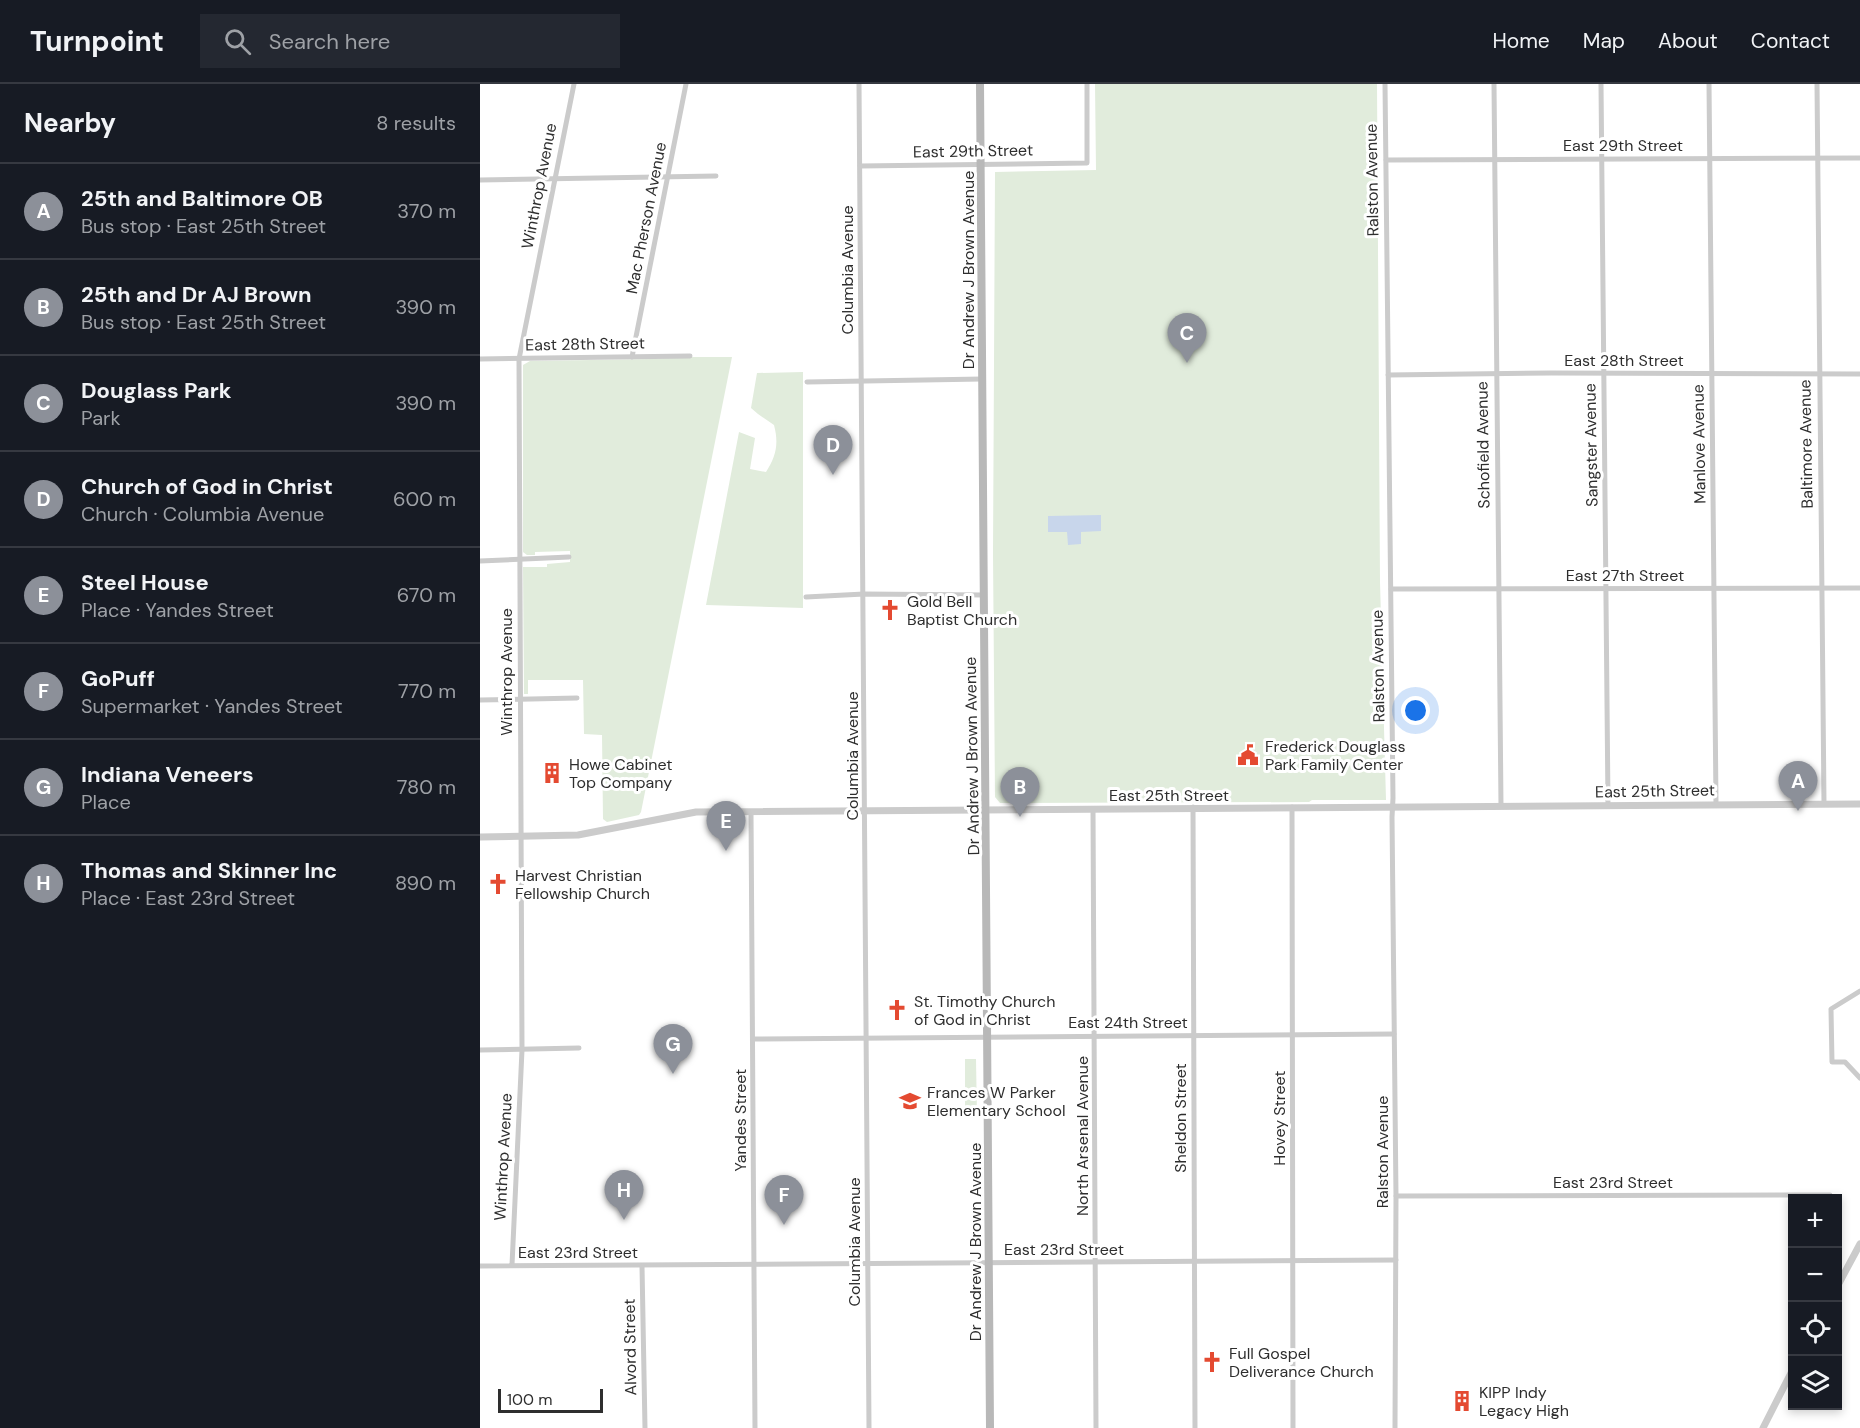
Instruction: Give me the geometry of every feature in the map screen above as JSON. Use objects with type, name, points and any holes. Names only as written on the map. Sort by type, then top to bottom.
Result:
[{"type":"main road","name":"Dr Andrew J Brown Avenue","points":[[980,84],[990,1428]]},
{"type":"street","name":"Winthrop Avenue","points":[[512,1265],[522,1050],[519,359],[574,84]]},
{"type":"street","name":"Mac Pherson Avenue","points":[[632,357],[686,84]]},
{"type":"street","name":"Columbia Avenue","points":[[859,84],[869,1428]]},
{"type":"street","name":"East 29th Street","points":[[860,166],[1087,163],[1087,84]]},
{"type":"street","name":"Ralston Avenue","points":[[1385,84],[1396,1196],[1395,1428]]},
{"type":"street","name":"Schofield Avenue","points":[[1494,84],[1501,806]]},
{"type":"street","name":"Sangster Avenue","points":[[1601,84],[1608,805]]},
{"type":"street","name":"Manlove Avenue","points":[[1709,84],[1716,804]]},
{"type":"street","name":"Baltimore Avenue","points":[[1817,84],[1824,803]]},
{"type":"street","name":"East 29th Street","points":[[1386,160],[1860,158]]},
{"type":"street","points":[[480,180],[716,176]]},
{"type":"street","name":"East 28th Street","points":[[480,360],[690,356]]},
{"type":"street","name":"East 28th Street","points":[[1388,375],[1860,374]]},
{"type":"street","points":[[807,382],[982,379]]},
{"type":"street","points":[[480,561],[569,557]]},
{"type":"street","name":"East 27th Street","points":[[1391,589],[1860,588]]},
{"type":"street","points":[[806,597],[864,594],[984,595]]},
{"type":"street","points":[[480,700],[577,698]]},
{"type":"street","name":"East 25th Street","points":[[480,837],[578,835],[696,812],[1860,804]]},
{"type":"street","name":"Sheldon Street","points":[[1193,807],[1195,1428]]},
{"type":"street","name":"Hovey Street","points":[[1292,807],[1293,1428]]},
{"type":"street","name":"North Arsenal Avenue","points":[[1093,809],[1096,1428]]},
{"type":"street","name":"Yandes Street","points":[[751,812],[755,1428]]},
{"type":"street","points":[[1860,991],[1831,1009],[1832,1062],[1845,1062],[1860,1078]]},
{"type":"street","name":"East 24th Street","points":[[753,1038],[1394,1034]]},
{"type":"street","points":[[480,1050],[579,1048]]},
{"type":"street","name":"East 23rd Street","points":[[1396,1196],[1788,1197]]},
{"type":"street","points":[[1842,1278],[1860,1244]]},
{"type":"street","name":"East 23rd Street","points":[[480,1266],[1396,1260]]},
{"type":"street","name":"Alvord Street","points":[[642,1266],[645,1428]]},
{"type":"street","points":[[1763,1428],[1788,1379]]},
{"type":"green space","points":[[1095,84],[1377,84],[1380,582],[1386,800],[1000,803],[995,797],[993,554],[995,172],[1096,170]]},
{"type":"green space","points":[[732,357],[641,812],[639,815],[607,822],[603,819],[602,735],[584,734],[583,680],[528,680],[528,694],[524,694],[523,567],[547,567],[547,564],[570,562],[570,551],[535,552],[535,555],[527,555],[523,552],[523,365],[530,361]]},
{"type":"green space","points":[[803,372],[803,608],[706,605],[739,432],[755,438],[750,469],[766,472],[776,450],[774,425],[751,408],[757,373]]},
{"type":"green space","points":[[965,1059],[976,1059],[977,1117],[965,1117]]},
{"type":"water","points":[[1101,515],[1101,531],[1081,532],[1081,544],[1068,545],[1067,532],[1048,532],[1048,516]]},
{"type":"place","name":"Douglass Park","points":[[1187,363]]},
{"type":"place","name":"Church of God in Christ","points":[[833,475]]},
{"type":"place","name":"Gold Bell Baptist Church","points":[[890,610]]},
{"type":"place","name":"Frederick Douglass Park Family Center","points":[[1248,755]]},
{"type":"place","name":"Howe Cabinet Top Company","points":[[552,773]]},
{"type":"place","name":"25th and Baltimore OB","points":[[1798,811]]},
{"type":"place","name":"25th and Dr AJ Brown","points":[[1020,817]]},
{"type":"place","name":"Steel House","points":[[726,851]]},
{"type":"place","name":"Harvest Christian Fellowship Church","points":[[498,884]]},
{"type":"place","name":"St. Timothy Church of God in Christ","points":[[897,1010]]},
{"type":"place","name":"Indiana Veneers","points":[[673,1074]]},
{"type":"place","name":"Frances W Parker Elementary School","points":[[910,1101]]},
{"type":"place","name":"Thomas and Skinner Inc","points":[[624,1220]]},
{"type":"place","name":"GoPuff","points":[[784,1225]]},
{"type":"place","name":"Full Gospel Deliverance Church","points":[[1212,1362]]},
{"type":"place","name":"KIPP Indy Legacy High","points":[[1462,1401]]}]
